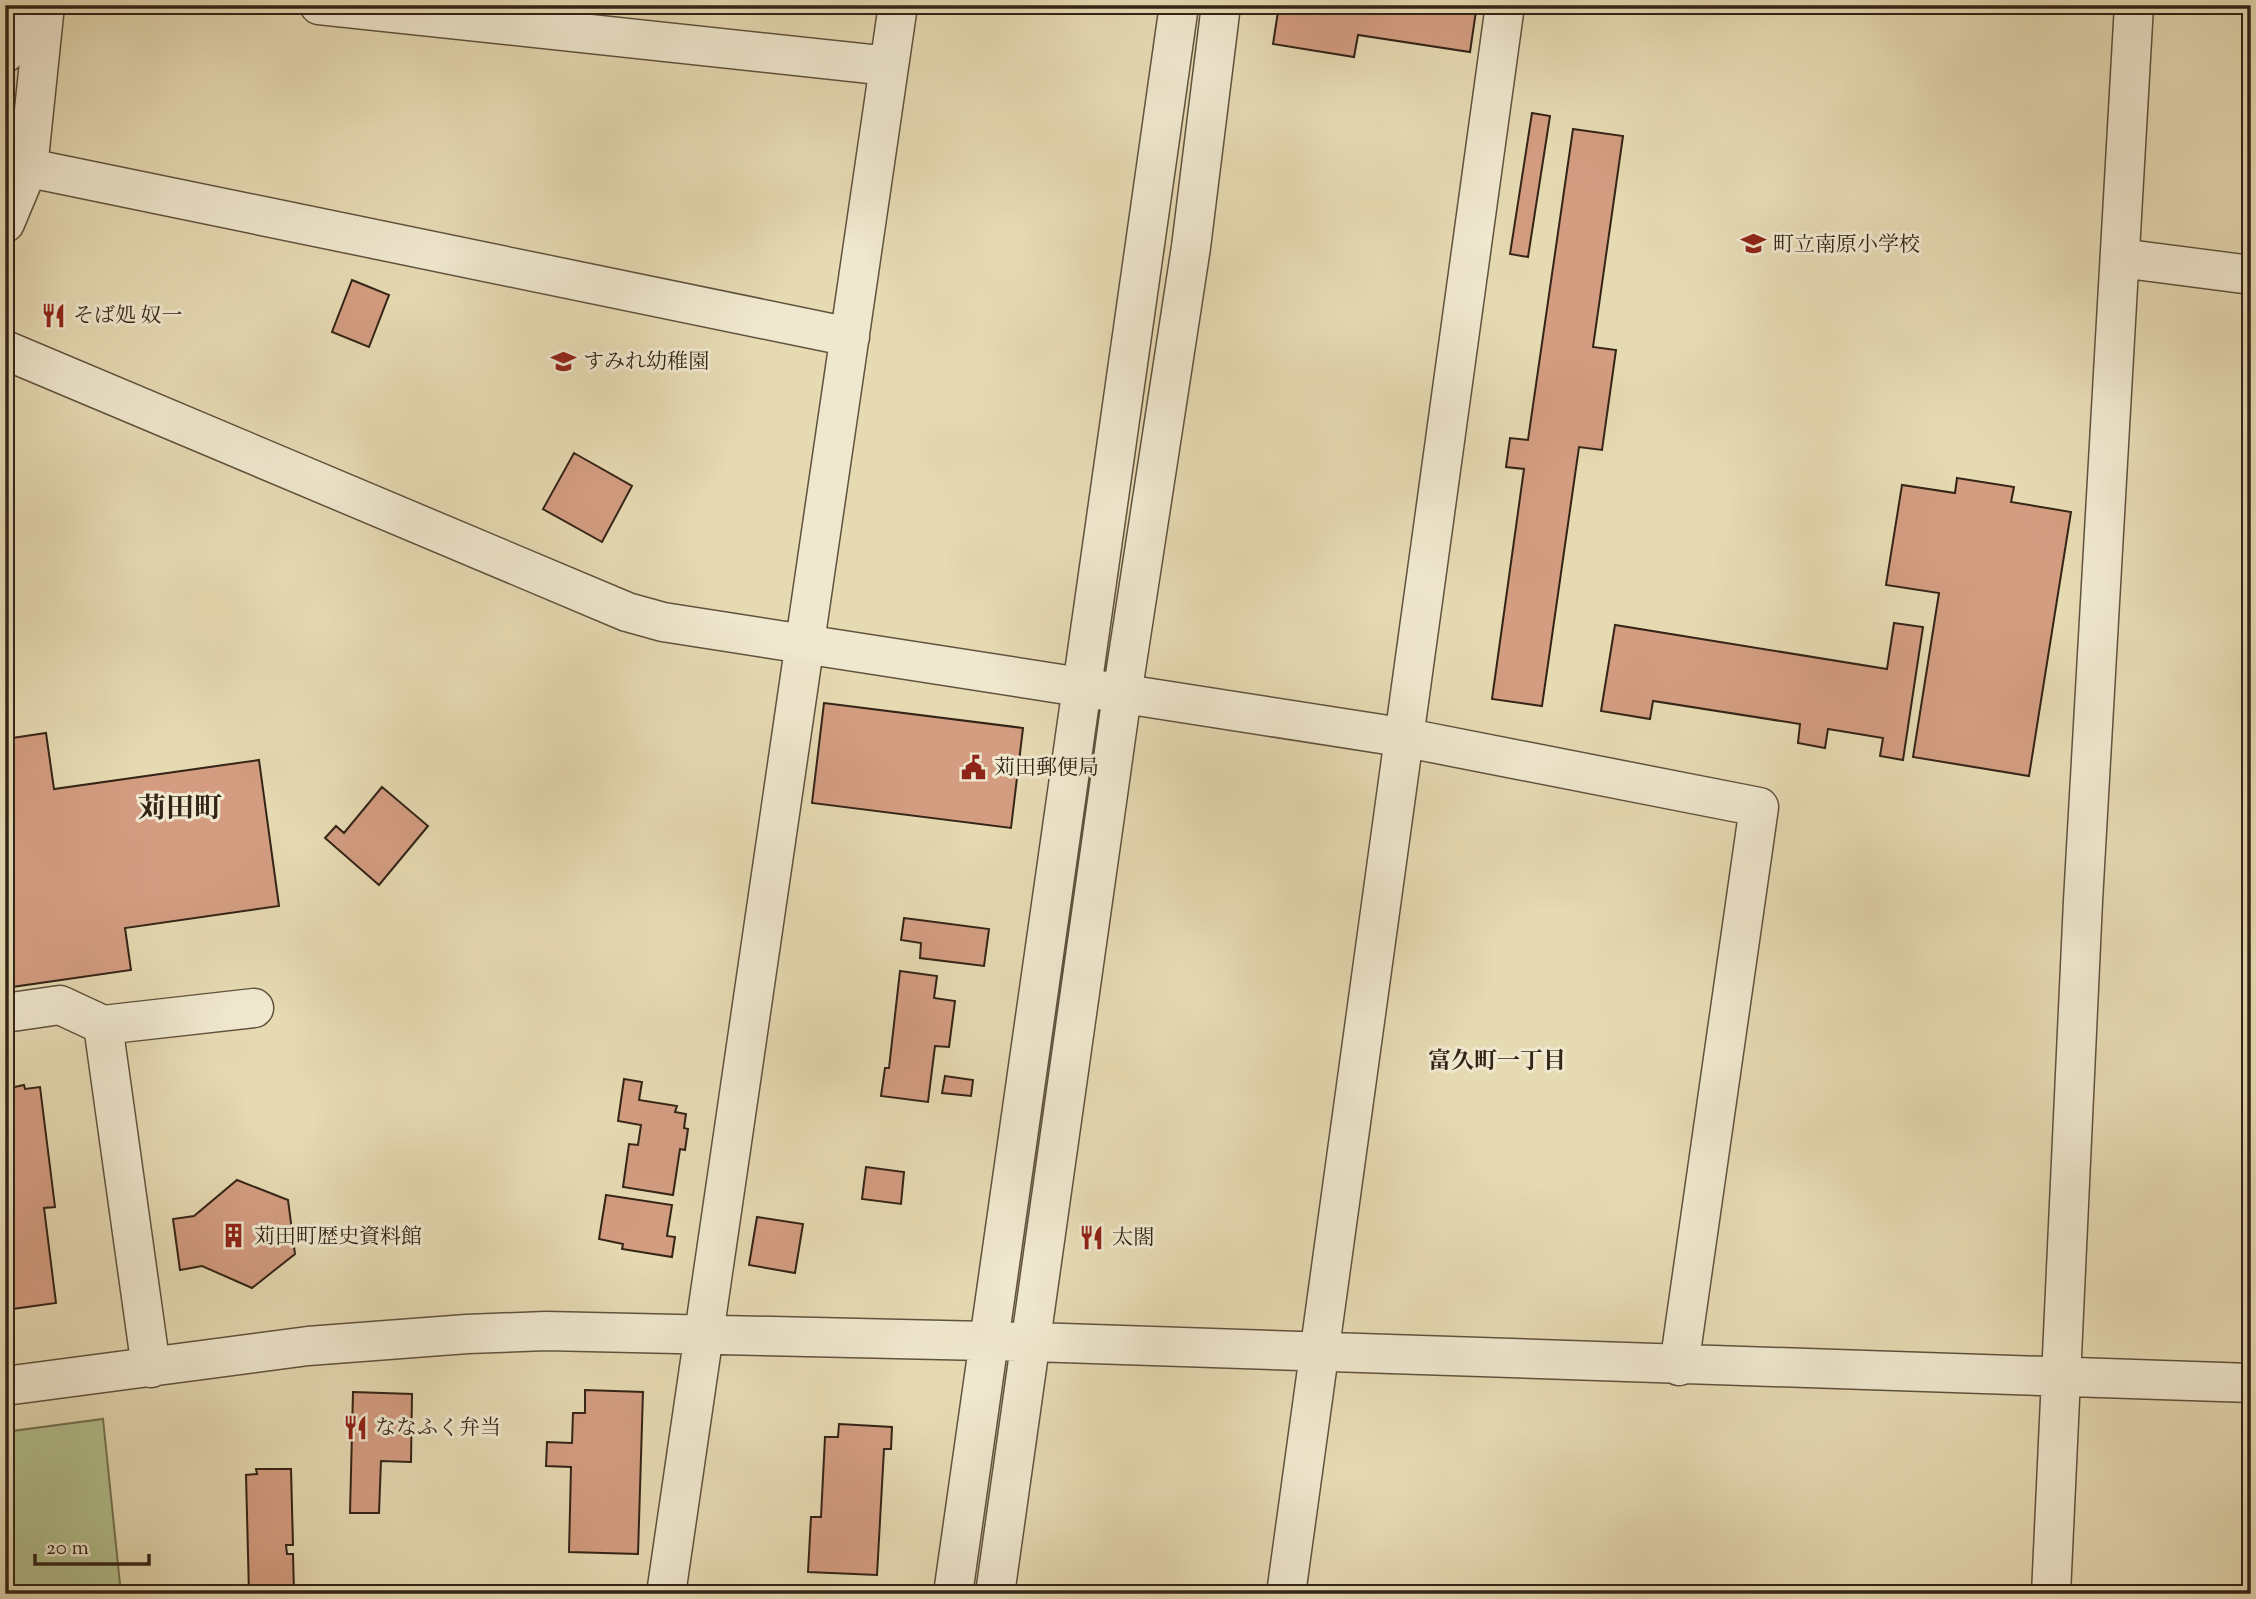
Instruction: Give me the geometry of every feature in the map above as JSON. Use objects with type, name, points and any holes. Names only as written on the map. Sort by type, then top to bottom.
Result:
[{"type":"street","points":[[5,53],[10,5]]},
{"type":"street","points":[[5,223],[45,5]]},
{"type":"street","points":[[319,5],[889,66]]},
{"type":"street","points":[[666,1594],[898,5]]},
{"type":"street","points":[[953,1594],[987,1341],[1084,689],[1179,5]]},
{"type":"street","points":[[995,1594],[1033,1342],[1122,695],[1189,260],[1221,5]]},
{"type":"street","points":[[1286,1594],[1407,738],[1506,5]]},
{"type":"street","points":[[2051,1594],[2083,887],[2134,5]]},
{"type":"street","points":[[17,166],[850,337]]},
{"type":"street","points":[[2120,258],[2251,275]]},
{"type":"street","points":[[5,350],[628,612],[663,622],[805,647],[1407,738],[1759,807],[1679,1366]]},
{"type":"street","points":[[5,1013],[60,1005],[103,1025],[254,1008]]},
{"type":"street","points":[[103,1025],[151,1368]]},
{"type":"street","points":[[5,1386],[309,1346],[453,1334],[546,1331],[1033,1342],[1679,1366],[2061,1375],[2251,1383]]},
{"type":"green space","points":[[103,1419],[121,1594],[5,1594],[5,1432]]},
{"type":"building","points":[[1279,5],[1438,5],[1476,11],[1470,52],[1358,35],[1354,57],[1273,44]]},
{"type":"building","points":[[1532,113],[1550,116],[1528,257],[1510,254]]},
{"type":"building","points":[[1573,129],[1623,136],[1593,347],[1616,350],[1602,450],[1579,447],[1542,706],[1492,699],[1524,469],[1506,467],[1510,438],[1528,440]]},
{"type":"building","points":[[352,280],[389,295],[369,347],[332,332]]},
{"type":"building","points":[[574,453],[632,486],[602,542],[543,509]]},
{"type":"building","points":[[1957,478],[2014,487],[2011,502],[2071,512],[2029,776],[1913,757],[1939,593],[1886,585],[1902,485],[1955,493]]},
{"type":"building","points":[[1894,623],[1923,627],[1903,760],[1880,756],[1883,738],[1828,729],[1825,748],[1798,743],[1800,724],[1653,701],[1650,719],[1601,711],[1615,625],[1887,669]]},
{"type":"building","points":[[824,703],[1023,728],[1011,828],[812,803]]},
{"type":"building","points":[[46,733],[54,789],[259,760],[279,906],[125,928],[131,970],[5,988],[5,739]]},
{"type":"building","points":[[382,787],[428,826],[379,885],[325,838],[336,826],[344,833]]},
{"type":"building","points":[[904,918],[989,929],[984,966],[920,958],[921,943],[901,940]]},
{"type":"building","points":[[900,971],[937,976],[934,998],[955,1001],[949,1047],[935,1046],[928,1102],[881,1096],[885,1068],[889,1068]]},
{"type":"building","points":[[945,1076],[973,1080],[971,1096],[942,1093]]},
{"type":"building","points":[[624,1079],[642,1082],[639,1100],[677,1106],[675,1112],[686,1114],[684,1128],[688,1129],[685,1150],[680,1149],[673,1195],[623,1187],[629,1144],[638,1145],[641,1125],[618,1121]]},
{"type":"building","points":[[24,1085],[25,1089],[40,1087],[55,1207],[44,1208],[56,1303],[5,1310],[5,1089]]},
{"type":"building","points":[[866,1167],[904,1172],[901,1204],[862,1199]]},
{"type":"building","name":"苅田町歴史資料館","points":[[237,1180],[288,1200],[295,1254],[252,1288],[202,1266],[180,1270],[173,1219],[194,1216]]},
{"type":"building","points":[[606,1195],[672,1205],[667,1236],[675,1237],[672,1257],[622,1249],[623,1244],[599,1239]]},
{"type":"building","points":[[757,1217],[803,1224],[795,1273],[749,1265]]},
{"type":"building","points":[[585,1390],[643,1392],[638,1554],[569,1552],[571,1467],[546,1466],[547,1442],[572,1443],[573,1413],[585,1413]]},
{"type":"building","points":[[353,1392],[412,1394],[411,1462],[381,1461],[379,1513],[350,1513]]},
{"type":"building","points":[[839,1424],[892,1427],[891,1449],[884,1449],[877,1575],[808,1572],[811,1517],[821,1517],[825,1437],[838,1437]]},
{"type":"building","points":[[256,1469],[291,1469],[293,1545],[286,1545],[287,1554],[293,1554],[294,1594],[249,1594],[246,1475],[257,1474]]},
{"type":"place","name":"町立南原小学校","points":[[1753,244]]},
{"type":"place","name":"そば処 奴一","points":[[53,315]]},
{"type":"place","name":"すみれ幼稚園","points":[[563,361]]},
{"type":"place","name":"苅田郵便局","points":[[974,767]]},
{"type":"place","name":"苅田町歴史資料館","points":[[234,1236]]},
{"type":"place","name":"太閤","points":[[1092,1237]]},
{"type":"place","name":"ななふく弁当","points":[[355,1427]]},
{"type":"district","name":"苅田町","points":[[180,807]]},
{"type":"district","name":"富久町一丁目","points":[[1497,1060]]}]
